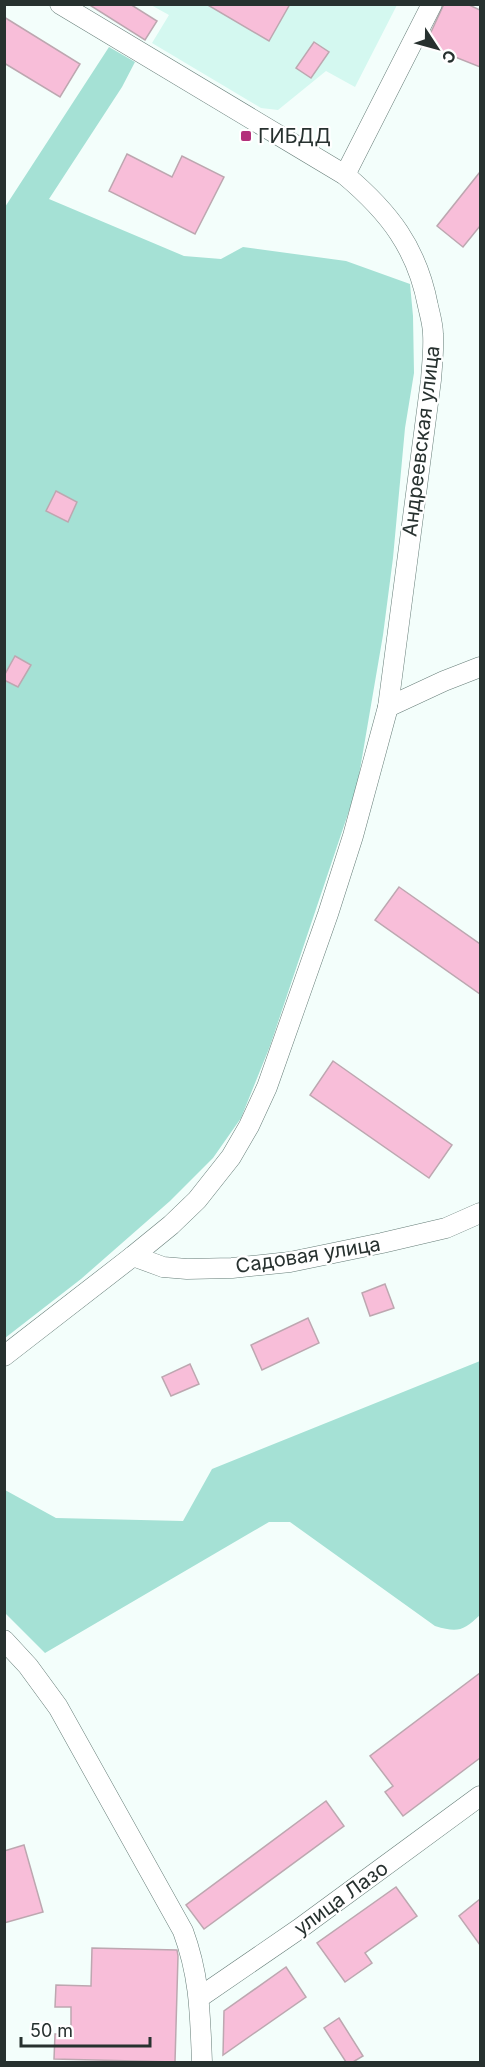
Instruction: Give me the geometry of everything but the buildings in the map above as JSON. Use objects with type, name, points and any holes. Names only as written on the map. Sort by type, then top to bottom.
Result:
[{"type":"street","name":"Андреевская улица","points":[[4,1356],[133,1256],[197,1200],[231,1157],[249,1126],[267,1087],[353,836],[388,707],[431,380],[433,333],[418,268],[403,237],[382,209],[345,175],[60,4]]},
{"type":"street","points":[[345,175],[432,4]]},
{"type":"street","points":[[388,707],[480,667]]},
{"type":"street","name":"Садовая улица","points":[[133,1256],[163,1267],[186,1269],[232,1268],[290,1262],[446,1228],[480,1213]]},
{"type":"street","points":[[4,1640],[28,1666],[58,1707],[183,1931],[193,1957],[200,1997],[202,2062]]},
{"type":"street","name":"улица Лазо","points":[[200,1997],[299,1929],[480,1796]]},
{"type":"shaded area","points":[[151,5],[397,5],[355,87],[326,71],[278,110],[261,108],[152,43],[169,15]]},
{"type":"shaded area","points":[[109,47],[135,62],[122,87],[49,199],[184,256],[221,259],[243,247],[346,261],[410,284],[414,373],[405,428],[393,558],[383,635],[357,787],[270,1046],[241,1118],[213,1158],[170,1201],[81,1279],[5,1338],[5,207]]},
{"type":"shaded area","points":[[480,1361],[480,1615],[464,1627],[455,1630],[435,1626],[290,1522],[269,1522],[45,1653],[5,1613],[5,1490],[56,1518],[183,1521],[212,1469]]},
{"type":"place","name":"ГИБДД","points":[[246,136]]}]
